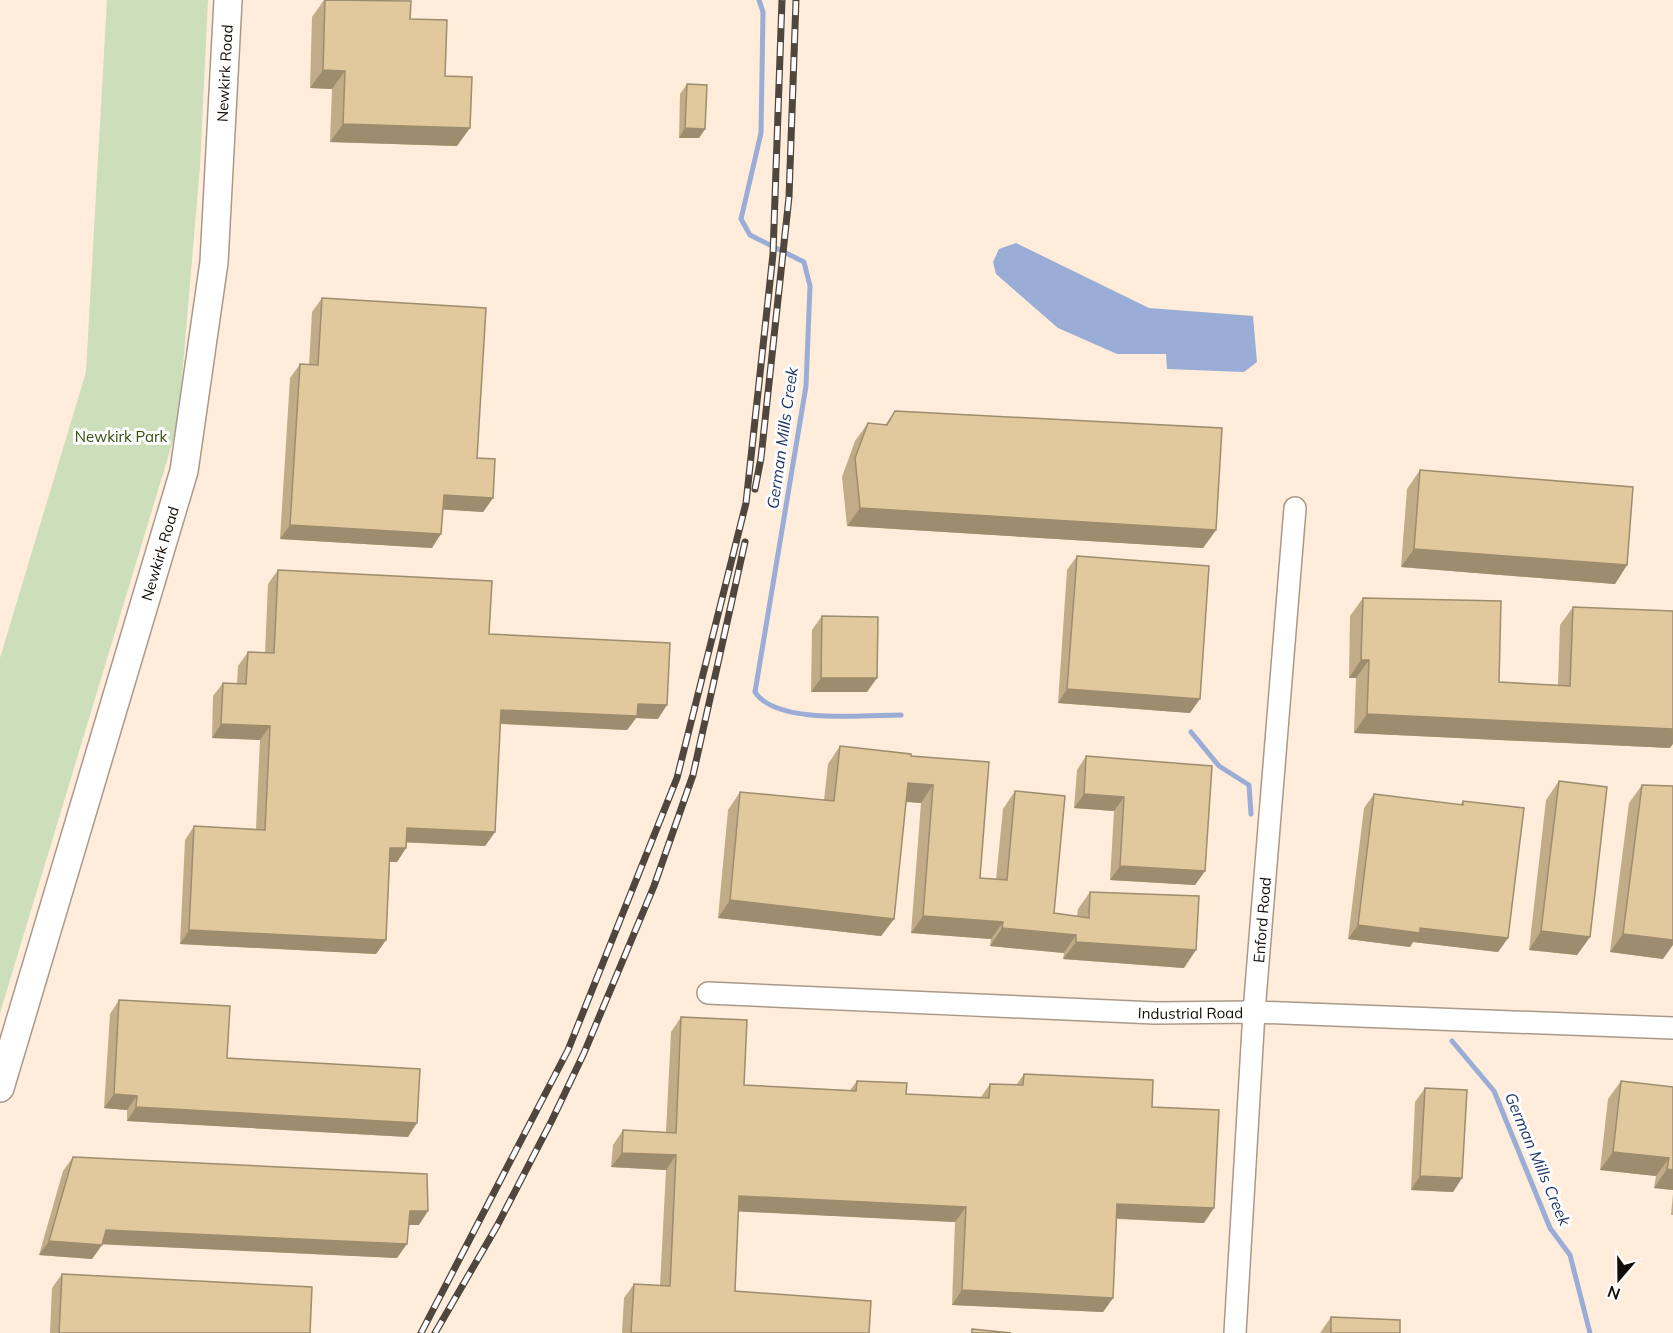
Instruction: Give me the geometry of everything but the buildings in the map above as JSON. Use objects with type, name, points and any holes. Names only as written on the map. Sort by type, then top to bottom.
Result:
[{"type":"street","name":"Newkirk Road","points":[[0,1088],[184,471],[214,262],[228,0]]},
{"type":"street","name":"Enford Road","points":[[1235,1333],[1254,1012],[1295,508]]},
{"type":"street","name":"Industrial Road","points":[[708,993],[1155,1013],[1254,1012],[1673,1028]]},
{"type":"green space","name":"Newkirk Park","points":[[107,0],[208,0],[200,166],[178,424],[0,1013],[0,658],[86,372]]},
{"type":"water","points":[[1016,243],[1149,308],[1253,316],[1257,362],[1244,372],[1167,369],[1166,354],[1117,354],[1058,328],[996,274],[993,262],[999,249]]},
{"type":"waterway","name":"German Mills Creek","points":[[759,0],[763,12],[761,133],[741,219],[750,235],[804,262],[810,286],[806,386],[755,692],[766,702],[782,710],[801,714],[901,715]]},
{"type":"waterway","name":"German Mills Creek","points":[[1191,732],[1219,766],[1249,785],[1251,814]]},
{"type":"waterway","name":"German Mills Creek","points":[[1452,1041],[1494,1091],[1550,1228],[1570,1255],[1590,1333]]},
{"type":"railway","points":[[421,1333],[568,1050],[677,778],[746,503],[773,254],[782,0]]},
{"type":"railway","points":[[755,489],[761,458],[789,197],[796,0]]},
{"type":"railway","points":[[435,1333],[497,1226],[552,1120],[584,1053],[654,886],[693,775],[745,542]]}]
